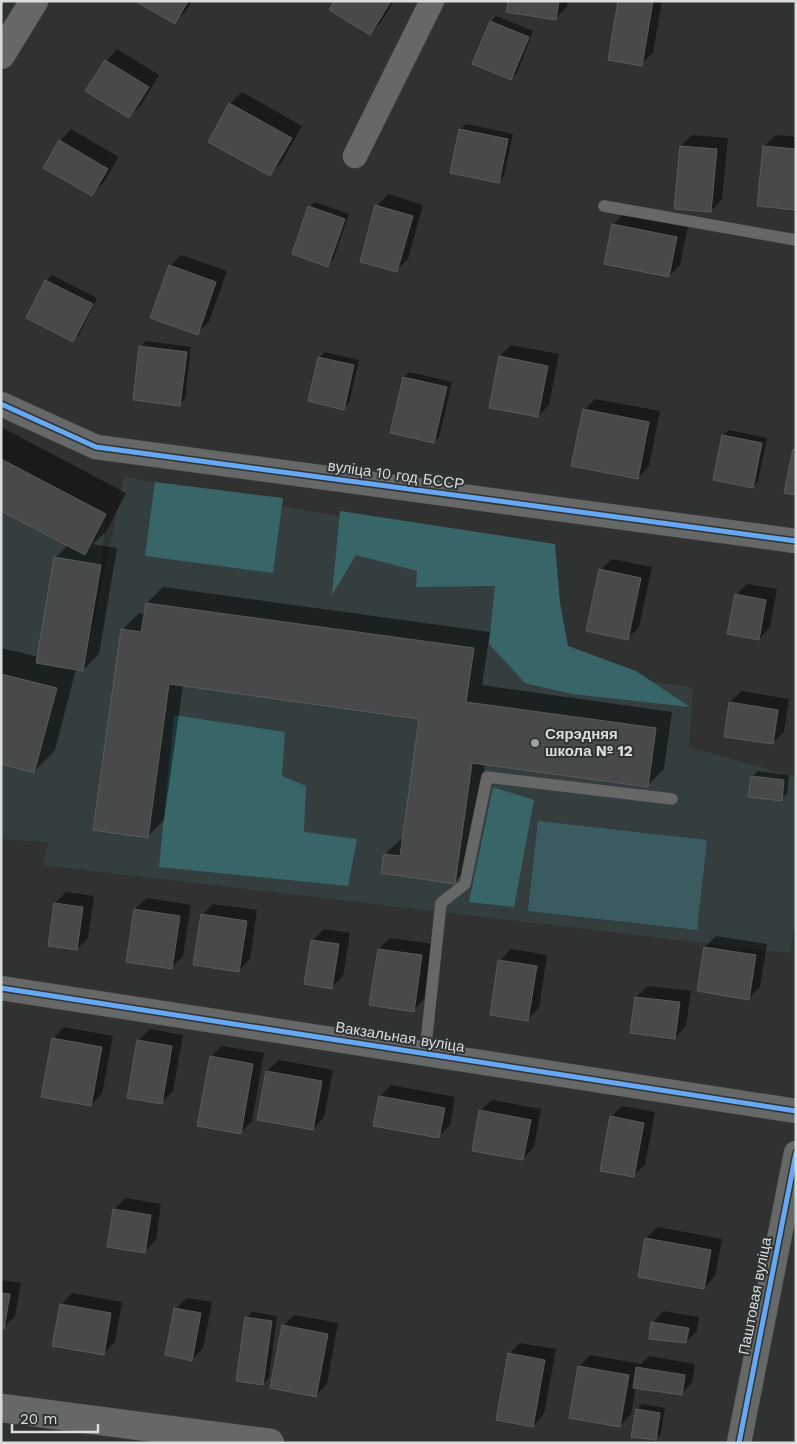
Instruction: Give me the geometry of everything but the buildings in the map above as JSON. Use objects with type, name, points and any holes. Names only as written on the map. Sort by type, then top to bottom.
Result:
[{"type":"street","points":[[1,55],[34,1]]},
{"type":"street","points":[[355,156],[432,1]]},
{"type":"street","name":"вуліца 10 год БССР","points":[[1,404],[96,447],[796,541]]},
{"type":"street","name":"Вакзальная вуліца","points":[[1,988],[796,1111]]},
{"type":"street","name":"Паштовая вуліца","points":[[739,1443],[796,1153]]},
{"type":"street","points":[[1,1408],[188,1437],[270,1443]]},
{"type":"lane","points":[[604,206],[796,240]]},
{"type":"lane","points":[[425,1053],[441,903],[465,884],[487,777],[672,800]]},
{"type":"shaded area","points":[[1,459],[106,514],[101,565],[85,666],[124,477],[529,551],[519,660],[693,688],[689,747],[796,777],[796,919],[790,953],[43,865],[48,842],[1,839]]},
{"type":"shaded area","points":[[155,482],[283,498],[273,573],[145,556]]},
{"type":"shaded area","points":[[340,511],[555,544],[560,603],[568,646],[636,671],[690,707],[572,694],[525,683],[489,644],[495,586],[416,587],[417,571],[356,555],[332,595]]},
{"type":"shaded area","points":[[174,715],[285,732],[282,776],[306,786],[304,832],[357,839],[348,886],[159,867]]},
{"type":"shaded area","points":[[493,787],[534,800],[514,907],[469,902]]},
{"type":"shaded area","points":[[538,821],[707,840],[697,930],[528,911]]},
{"type":"cycle path","points":[[1,404],[96,447],[796,541]]},
{"type":"cycle path","points":[[1,988],[796,1111]]},
{"type":"cycle path","points":[[739,1443],[796,1153]]},
{"type":"place","name":"Сярэдняя школа № 12","points":[[535,743]]}]
